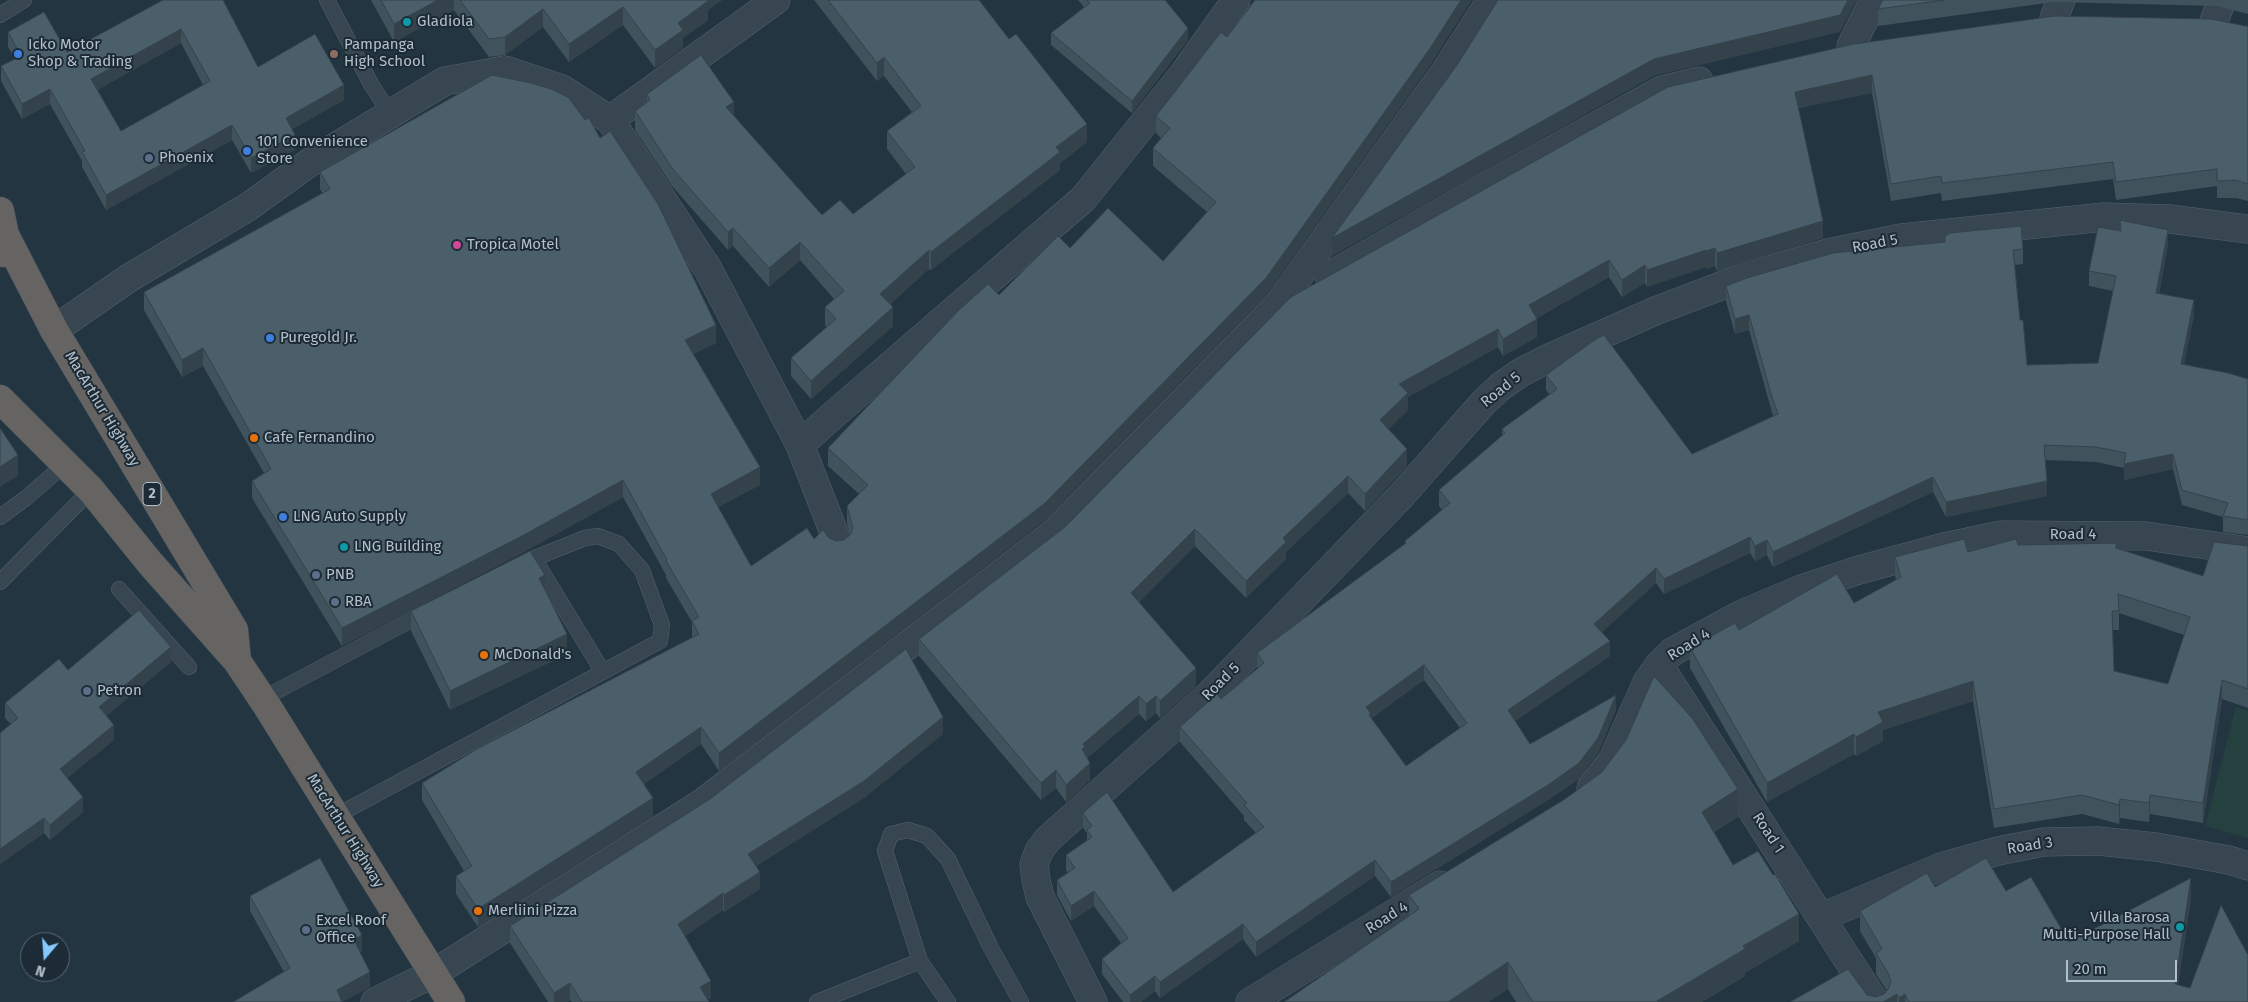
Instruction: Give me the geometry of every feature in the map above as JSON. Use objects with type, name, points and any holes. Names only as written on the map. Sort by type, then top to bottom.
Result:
[{"type":"highway","name":"MacArthur Highway","points":[[2,223],[54,330],[234,630],[237,661]]},
{"type":"highway","name":"MacArthur Highway","points":[[0,264],[2,223]]},
{"type":"highway","name":"MacArthur Highway","points":[[0,399],[91,490],[150,563],[237,661],[451,1002]]},
{"type":"street","points":[[610,120],[776,0]]},
{"type":"street","points":[[800,446],[838,410],[1083,199],[1185,72],[1236,0]]},
{"type":"street","points":[[375,1002],[434,973],[702,803],[1054,533],[1278,305],[1444,73],[1491,0]]},
{"type":"street","points":[[1851,46],[1874,0]]},
{"type":"street","points":[[2026,22],[2057,9],[2082,18]]},
{"type":"street","points":[[2187,20],[2225,16]]},
{"type":"street","points":[[1823,52],[1878,42]]},
{"type":"street","points":[[54,330],[129,278],[248,207],[309,163],[445,81],[505,70],[562,89],[610,120],[708,269],[800,446],[838,543]]},
{"type":"street","points":[[1278,305],[1480,190],[1662,90],[1719,77]]},
{"type":"street","name":"Road 5","points":[[1093,1002],[1040,897],[1034,864],[1048,839],[1208,696],[1401,496],[1483,403],[1500,387],[1520,373],[1549,358],[1655,311],[1742,278],[1828,253],[1902,238],[2104,217],[2170,219],[2248,229]]},
{"type":"street","name":"Road 4","points":[[1573,802],[1590,790],[1612,761],[1637,701],[1659,665],[1672,652],[1742,614],[1801,589],[1944,547],[2001,536],[2146,536],[2248,551]]},
{"type":"street","name":"Road 1","points":[[1659,665],[1875,1002]]},
{"type":"street","name":"Road 3","points":[[1822,917],[1941,868],[1998,851],[2044,842],[2098,841],[2156,847],[2229,860],[2248,866]]},
{"type":"street","name":"Road 4","points":[[1250,1002],[1462,872]]},
{"type":"lane","points":[[0,15],[24,0]]},
{"type":"lane","points":[[327,0],[371,84],[391,115]]},
{"type":"lane","points":[[0,517],[26,498],[65,464]]},
{"type":"lane","points":[[0,582],[91,490]]},
{"type":"lane","points":[[336,816],[660,641],[662,625],[642,570],[619,544],[598,536],[585,538],[513,568]]},
{"type":"lane","points":[[530,560],[536,562],[603,672]]},
{"type":"lane","points":[[119,589],[189,667]]},
{"type":"lane","points":[[262,699],[444,603]]},
{"type":"lane","points":[[948,1002],[920,961],[885,851],[891,834],[908,830],[927,836],[948,858],[990,946],[1022,1002]]},
{"type":"lane","points":[[817,1002],[920,961]]},
{"type":"green space","points":[[2236,707],[2248,711],[2248,838],[2205,826]]},
{"type":"building","points":[[163,0],[223,0],[258,67],[315,34],[344,85],[286,118],[295,135],[251,158],[232,125],[106,195],[82,152],[85,151],[50,89],[22,104],[1,66],[21,56],[8,32],[44,12],[67,52]],"holes":[[[181,29],[210,81],[121,131],[91,79]]]},
{"type":"building","points":[[381,0],[438,0],[394,24]]},
{"type":"building","points":[[460,0],[708,1],[678,23],[683,30],[655,50],[623,7],[569,44],[543,9],[505,37],[489,39]]},
{"type":"building","points":[[828,0],[979,0],[1009,39],[1016,34],[1087,124],[1056,147],[1060,152],[931,252],[929,250],[880,294],[893,307],[811,381],[791,358],[836,319],[825,307],[844,291],[800,242],[769,268],[733,228],[728,232],[672,168],[635,111],[650,100],[647,94],[701,55],[734,102],[726,107],[822,215],[840,200],[853,214],[915,167],[887,131],[921,106],[884,57],[877,63]]},
{"type":"building","points":[[1087,0],[1165,0],[1188,28],[1132,101],[1051,33],[1090,3]]},
{"type":"building","points":[[1255,0],[1461,0],[1431,47],[1266,278],[1044,504],[719,753],[701,727],[636,772],[653,798],[478,909],[456,876],[472,866],[422,783],[477,749],[699,634],[692,621],[699,617],[666,561],[623,480],[522,536],[342,628],[252,481],[271,469],[203,348],[182,360],[144,292],[330,189],[320,172],[492,75],[554,90],[569,98],[585,120],[589,118],[600,138],[610,131],[658,204],[716,325],[685,340],[760,467],[711,494],[751,566],[807,528],[814,539],[823,530],[829,538],[836,541],[844,540],[850,535],[853,528],[847,506],[868,485],[828,448],[959,310],[988,284],[999,295],[1058,236],[1070,248],[1108,208],[1163,261],[1216,202],[1153,148],[1170,128],[1156,116],[1221,32],[1227,37]]},
{"type":"building","points":[[1498,0],[1848,0],[1840,15],[1654,59],[1332,238],[1457,65]]},
{"type":"building","points":[[1883,0],[1945,0],[1878,9]]},
{"type":"building","points":[[2055,16],[2212,19],[2248,26],[2248,184],[2236,180],[2217,181],[2217,169],[2116,182],[2113,162],[1942,183],[1941,176],[1891,184],[1872,75],[1795,92],[1823,221],[1717,253],[1715,248],[1706,250],[1647,270],[1645,265],[1622,280],[1609,260],[1529,305],[1537,319],[1503,339],[1498,329],[1399,384],[1408,393],[1380,420],[1407,449],[1365,494],[1348,476],[1283,538],[1286,542],[1246,581],[1195,529],[1131,593],[1196,668],[1160,701],[1156,696],[1146,704],[1139,696],[1083,744],[1085,747],[1082,749],[1090,763],[1066,785],[1056,770],[1041,783],[919,639],[1065,527],[1291,297],[1668,87],[1854,44]]},
{"type":"building","points":[[2120,220],[2168,230],[2156,293],[2194,300],[2181,364],[2248,379],[2248,520],[2223,516],[2228,503],[2182,490],[2173,454],[2124,464],[2126,453],[2096,447],[2044,445],[2047,481],[1946,502],[1933,477],[1773,552],[1767,540],[1755,546],[1750,537],[1664,579],[1656,568],[1594,624],[1610,641],[1508,710],[1530,744],[1616,695],[1598,738],[1579,763],[1548,785],[1391,882],[1375,860],[1256,942],[1243,924],[1160,982],[1155,976],[1130,995],[1102,959],[1128,938],[1094,891],[1071,906],[1057,880],[1075,868],[1066,855],[1092,837],[1087,830],[1092,826],[1083,813],[1107,792],[1173,892],[1264,827],[1244,805],[1247,803],[1180,727],[1217,694],[1221,699],[1264,663],[1257,653],[1406,543],[1405,541],[1450,503],[1439,490],[1505,433],[1502,429],[1557,389],[1546,375],[1596,339],[1604,335],[1692,454],[1778,414],[1749,315],[1735,319],[1726,286],[1833,253],[1945,242],[1945,236],[1950,233],[2021,226],[2023,249],[2013,250],[2020,320],[2023,320],[2027,365],[2098,363],[2116,276],[2089,271],[2098,227],[2121,231]],"holes":[[[1424,665],[1467,723],[1406,766],[1369,715],[1371,714],[1366,707]]]},
{"type":"building","points":[[0,428],[18,455],[0,467]]},
{"type":"building","points":[[1964,539],[1968,552],[2016,539],[2018,545],[2116,543],[2116,548],[2203,576],[2214,542],[2248,546],[2248,689],[2222,680],[2203,803],[2150,795],[2149,803],[2120,799],[2119,805],[2082,795],[1994,809],[1973,681],[1878,712],[1883,722],[1856,737],[1854,734],[1767,783],[1690,648],[1735,623],[1739,630],[1837,574],[1854,603],[1901,577],[1895,557]],"holes":[[[2118,594],[2190,617],[2168,684],[2114,671],[2112,611],[2119,611]]]},
{"type":"building","points":[[530,551],[545,575],[539,578],[567,634],[450,691],[411,611]]},
{"type":"building","points":[[139,610],[171,647],[99,707],[114,725],[60,769],[83,797],[50,825],[44,818],[0,849],[0,733],[18,718],[5,703],[59,659],[68,670]]},
{"type":"building","points":[[906,649],[943,717],[864,781],[748,854],[760,872],[724,895],[723,893],[678,924],[711,981],[700,987],[709,1002],[582,1002],[570,983],[554,993],[510,926],[710,799]]},
{"type":"building","points":[[1654,676],[1692,718],[1738,789],[1702,812],[1733,865],[1758,851],[1773,875],[1775,874],[1799,914],[1743,946],[1745,949],[1658,1002],[1533,1002],[1508,962],[1448,1002],[1284,1002],[1419,909],[1409,895],[1565,799],[1602,772],[1626,740]]},
{"type":"building","points":[[320,858],[362,935],[354,940],[370,972],[337,990],[342,1002],[233,1002],[290,968],[250,896]]},
{"type":"building","points":[[1986,858],[2006,891],[2031,877],[2069,942],[2191,878],[2175,984],[2190,988],[2221,905],[2248,955],[2248,1002],[1909,1002],[1905,994],[1899,998],[1897,994],[1883,1002],[1790,1002],[1848,969],[1867,995],[1876,997],[1884,994],[1889,988],[1891,981],[1876,953],[1882,949],[1860,911],[1927,873],[1935,887]]},
{"type":"place","name":"Gladiola","points":[[407,22]]},
{"type":"place","name":"Icko Motor Shop & Trading","points":[[18,54]]},
{"type":"place","name":"Pampanga High School","points":[[334,54]]},
{"type":"place","name":"101 Convenience Store","points":[[247,151]]},
{"type":"place","name":"Phoenix","points":[[149,158]]},
{"type":"place","name":"Tropica Motel","points":[[457,245]]},
{"type":"place","name":"Puregold Jr.","points":[[270,338]]},
{"type":"place","name":"Cafe Fernandino","points":[[254,438]]},
{"type":"place","name":"LNG Auto Supply","points":[[283,517]]},
{"type":"place","name":"LNG Building","points":[[344,547]]},
{"type":"place","name":"PNB","points":[[316,575]]},
{"type":"place","name":"RBA","points":[[335,602]]},
{"type":"place","name":"McDonald's","points":[[484,655]]},
{"type":"place","name":"Petron","points":[[87,691]]},
{"type":"place","name":"Merliini Pizza","points":[[478,911]]},
{"type":"place","name":"Villa Barosa Multi-Purpose Hall","points":[[2180,927]]},
{"type":"place","name":"Excel Roof Office","points":[[306,930]]}]
